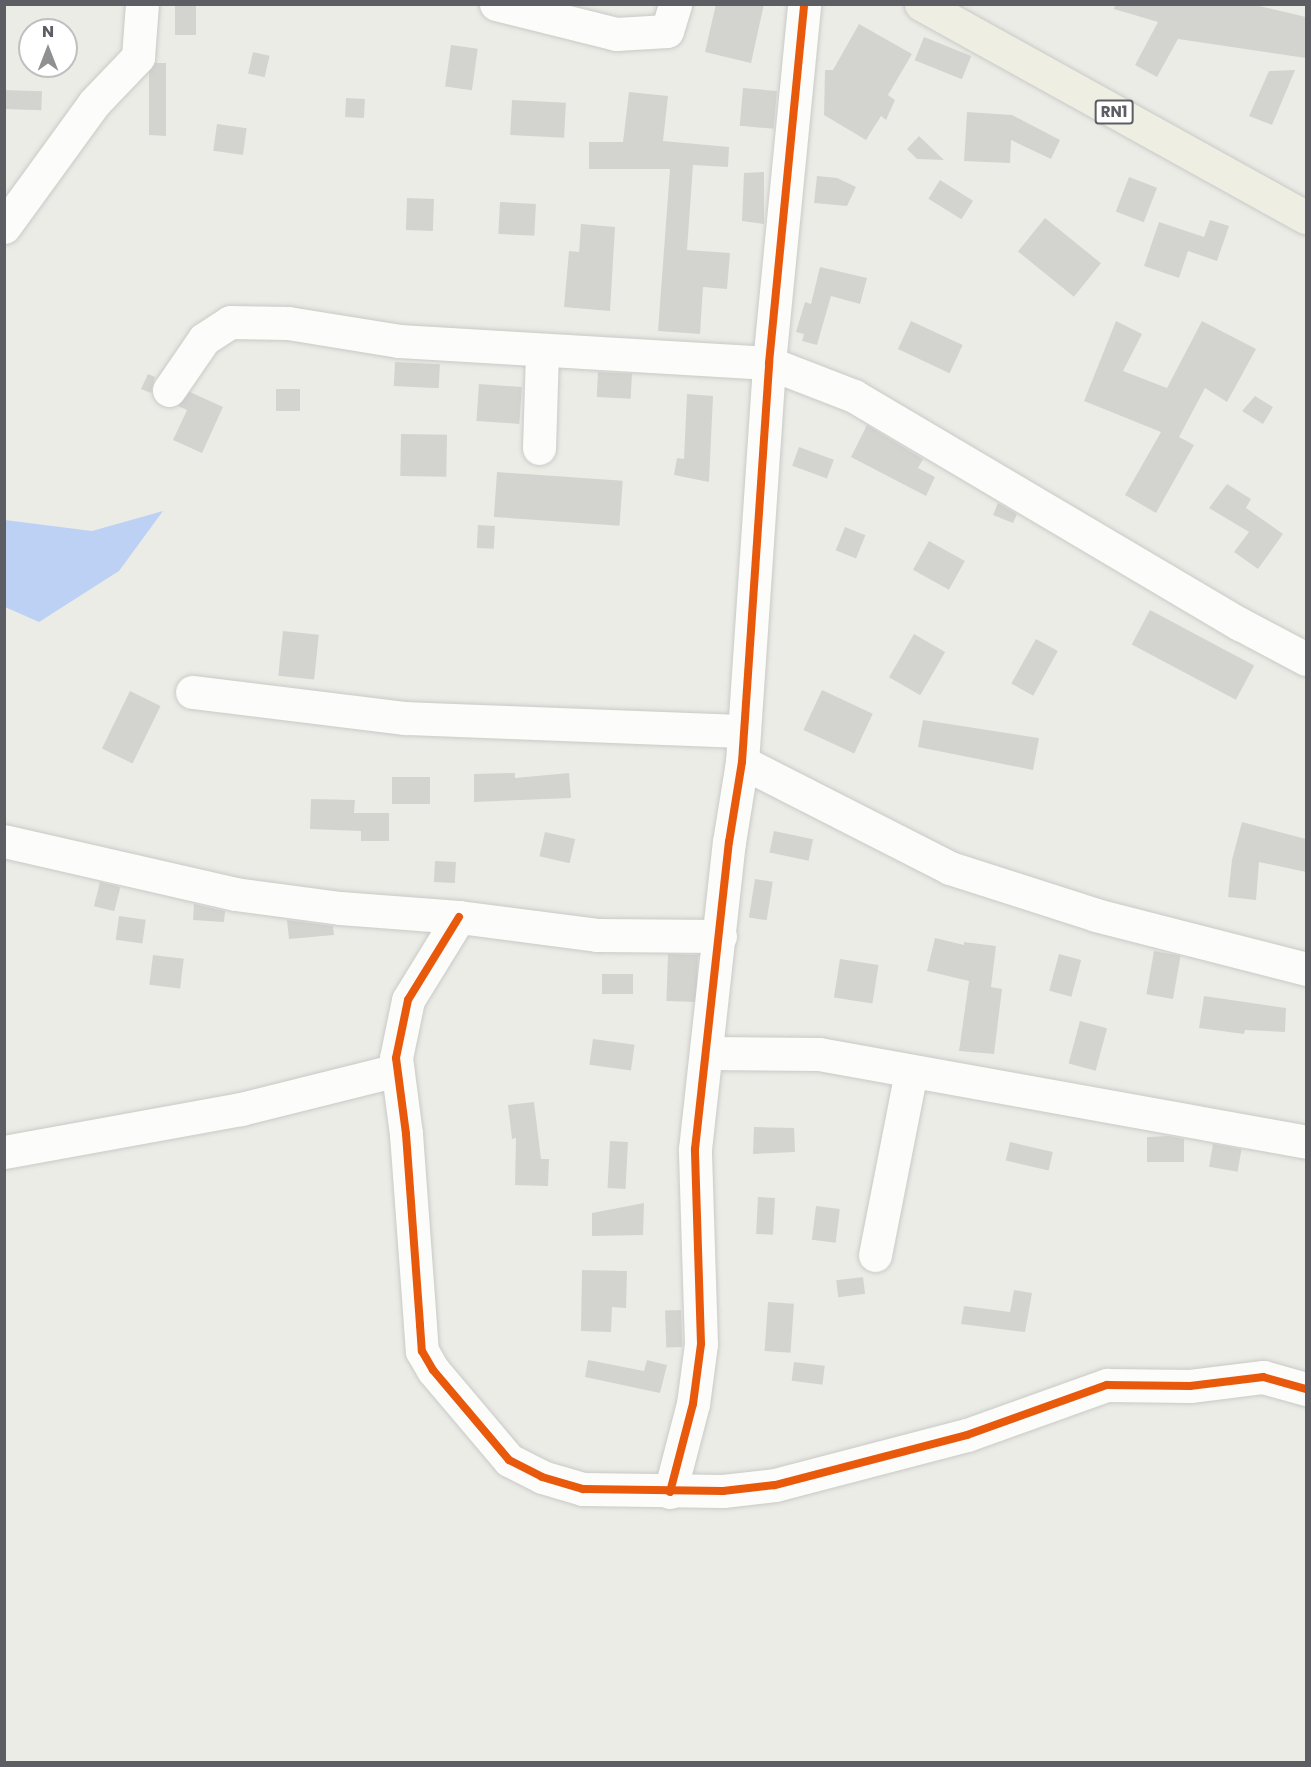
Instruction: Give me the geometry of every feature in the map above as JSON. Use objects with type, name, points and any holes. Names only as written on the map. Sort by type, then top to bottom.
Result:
[{"type":"highway","name":"RN1","points":[[921,4],[1306,217]]},
{"type":"street","points":[[4,227],[94,103],[138,57],[142,4]]},
{"type":"street","points":[[496,4],[616,34],[667,31],[675,4]]},
{"type":"street","points":[[670,1492],[693,1404],[700,1344],[694,1149],[708,1053],[729,842],[743,747],[769,363],[797,43],[804,4]]},
{"type":"street","points":[[170,390],[204,339],[230,322],[288,323],[370,338],[769,363],[854,396],[1230,618],[1306,659]]},
{"type":"street","points":[[539,448],[542,350]]},
{"type":"street","points":[[192,692],[405,718],[743,747],[950,868],[1096,915],[1306,969]]},
{"type":"street","points":[[4,841],[235,894],[340,908],[459,917],[597,935],[720,936]]},
{"type":"street","points":[[459,917],[408,1000],[400,1026],[397,1070],[406,1134],[420,1334],[423,1351],[433,1370],[476,1424],[517,1464],[543,1477],[583,1489],[723,1491],[775,1485],[1004,1424],[1107,1385],[1190,1386],[1263,1377],[1280,1379],[1306,1389]]},
{"type":"street","points":[[708,1053],[819,1054],[1306,1142]]},
{"type":"street","points":[[4,1152],[241,1109],[397,1070]]},
{"type":"street","points":[[875,1255],[911,1071]]},
{"type":"water","points":[[163,511],[119,571],[39,622],[5,607],[5,520],[92,531]]},
{"type":"building","points":[[175,4],[196,4],[196,35],[175,35]]},
{"type":"building","points":[[716,4],[764,4],[751,63],[705,52]]},
{"type":"building","points":[[1115,4],[1251,4],[1306,17],[1306,58],[1178,39],[1157,77],[1135,65],[1158,22],[1114,9]]},
{"type":"building","points":[[859,24],[912,54],[888,95],[895,100],[886,120],[881,116],[866,140],[824,115],[825,70],[833,70]]},
{"type":"building","points":[[924,37],[971,56],[962,79],[915,60]]},
{"type":"building","points":[[451,45],[478,49],[472,90],[445,87]]},
{"type":"building","points":[[253,52],[270,56],[265,77],[248,73]]},
{"type":"building","points":[[155,63],[166,63],[166,136],[149,135],[149,72]]},
{"type":"building","points":[[1295,70],[1272,125],[1249,116],[1269,71]]},
{"type":"building","points":[[743,88],[777,91],[774,129],[740,126]]},
{"type":"building","points":[[4,90],[42,91],[41,110],[4,109]]},
{"type":"building","points":[[629,92],[668,96],[663,141],[729,147],[728,167],[693,165],[687,250],[730,253],[727,289],[703,287],[700,334],[658,331],[670,169],[589,169],[589,142],[623,142]]},
{"type":"building","points":[[346,98],[365,99],[364,118],[345,117]]},
{"type":"building","points":[[512,100],[566,103],[564,138],[510,135]]},
{"type":"building","points":[[967,112],[1012,115],[1060,140],[1051,159],[1011,140],[1010,163],[964,161]]},
{"type":"building","points":[[217,124],[247,128],[243,155],[213,151]]},
{"type":"building","points":[[919,136],[944,160],[917,159],[907,149]]},
{"type":"building","points":[[764,172],[764,224],[742,221],[744,173]]},
{"type":"building","points":[[817,176],[837,178],[856,187],[847,206],[814,203]]},
{"type":"building","points":[[1129,177],[1157,188],[1144,222],[1116,212]]},
{"type":"building","points":[[940,180],[973,201],[961,219],[928,199]]},
{"type":"building","points":[[407,198],[434,199],[433,231],[406,230]]},
{"type":"building","points":[[500,202],[536,204],[534,236],[498,234]]},
{"type":"building","points":[[1045,218],[1101,263],[1074,297],[1018,251]]},
{"type":"building","points":[[1210,220],[1229,226],[1217,261],[1188,251],[1179,278],[1144,266],[1159,222],[1204,237]]},
{"type":"building","points":[[581,224],[615,227],[610,311],[564,307],[569,251],[579,252]]},
{"type":"building","points":[[820,267],[867,278],[860,304],[831,296],[817,345],[802,341],[804,334],[796,332],[805,302],[811,304]]},
{"type":"building","points":[[911,321],[963,345],[950,373],[898,349]]},
{"type":"building","points":[[1116,321],[1142,334],[1123,371],[1167,388],[1202,321],[1256,349],[1227,402],[1205,388],[1179,437],[1194,445],[1156,513],[1125,495],[1161,432],[1084,401]]},
{"type":"building","points":[[395,362],[440,364],[439,388],[394,386]]},
{"type":"building","points":[[598,372],[632,374],[631,399],[597,397]]},
{"type":"building","points":[[148,374],[155,377],[151,393],[141,389]]},
{"type":"building","points":[[479,384],[522,387],[519,424],[476,421]]},
{"type":"building","points":[[276,389],[300,389],[300,411],[276,411]]},
{"type":"building","points":[[190,392],[223,407],[202,453],[173,440],[187,410],[178,406]]},
{"type":"building","points":[[687,394],[713,396],[709,482],[674,475],[677,458],[684,459]]},
{"type":"building","points":[[1255,396],[1273,407],[1263,424],[1242,411]]},
{"type":"building","points":[[867,425],[923,459],[918,468],[935,477],[926,496],[851,457]]},
{"type":"building","points":[[401,434],[447,435],[446,477],[400,476]]},
{"type":"building","points":[[799,447],[834,460],[827,478],[792,466]]},
{"type":"building","points":[[497,472],[623,481],[620,526],[494,517]]},
{"type":"building","points":[[1227,484],[1251,499],[1246,508],[1283,534],[1258,569],[1234,552],[1249,532],[1209,508]]},
{"type":"building","points":[[998,503],[1017,514],[1013,523],[993,515]]},
{"type":"building","points":[[478,525],[495,526],[494,549],[477,548]]},
{"type":"building","points":[[845,527],[865,535],[856,558],[836,550]]},
{"type":"building","points":[[929,541],[965,561],[949,590],[913,570]]},
{"type":"building","points":[[1150,610],[1254,665],[1236,700],[1132,644]]},
{"type":"building","points":[[283,631],[319,635],[314,680],[278,676]]},
{"type":"building","points":[[914,634],[945,652],[920,695],[889,677]]},
{"type":"building","points":[[1036,639],[1058,651],[1033,696],[1011,684]]},
{"type":"building","points":[[822,690],[873,714],[854,754],[803,730]]},
{"type":"building","points":[[130,691],[161,706],[133,763],[102,749]]},
{"type":"building","points":[[923,720],[1039,738],[1033,770],[918,747]]},
{"type":"building","points":[[515,773],[515,778],[569,773],[571,798],[474,802],[474,774]]},
{"type":"building","points":[[392,777],[430,777],[430,804],[392,804]]},
{"type":"building","points":[[311,799],[355,800],[354,813],[389,813],[389,841],[361,841],[361,831],[310,829]]},
{"type":"building","points":[[1242,822],[1306,839],[1306,872],[1259,862],[1256,900],[1228,897],[1232,860]]},
{"type":"building","points":[[774,831],[813,839],[809,861],[769,853]]},
{"type":"building","points":[[545,832],[575,839],[570,863],[539,856]]},
{"type":"building","points":[[435,861],[456,862],[455,883],[434,882]]},
{"type":"building","points":[[755,879],[773,882],[767,920],[749,918]]},
{"type":"building","points":[[100,882],[120,887],[114,911],[94,906]]},
{"type":"building","points":[[194,904],[225,911],[224,922],[193,920]]},
{"type":"building","points":[[119,916],[146,920],[142,944],[116,940]]},
{"type":"building","points":[[287,920],[333,926],[334,935],[289,939]]},
{"type":"building","points":[[935,938],[964,945],[964,942],[996,946],[991,987],[1002,989],[994,1054],[959,1051],[969,981],[927,971]]},
{"type":"building","points":[[1154,951],[1181,956],[1173,999],[1146,994]]},
{"type":"building","points":[[668,954],[698,955],[696,1002],[666,1001]]},
{"type":"building","points":[[1059,954],[1081,960],[1071,997],[1049,991]]},
{"type":"building","points":[[153,955],[184,959],[180,989],[149,985]]},
{"type":"building","points":[[840,959],[879,965],[872,1004],[834,998]]},
{"type":"building","points":[[602,974],[633,974],[633,994],[602,994]]},
{"type":"building","points":[[1204,996],[1286,1008],[1285,1032],[1245,1030],[1244,1034],[1199,1028]]},
{"type":"building","points":[[1080,1021],[1107,1028],[1096,1071],[1069,1064]]},
{"type":"building","points":[[593,1039],[635,1045],[631,1071],[589,1065]]},
{"type":"building","points":[[534,1102],[541,1159],[549,1159],[548,1186],[515,1185],[516,1138],[512,1139],[508,1105]]},
{"type":"building","points":[[754,1127],[794,1128],[795,1152],[753,1154]]},
{"type":"building","points":[[1169,1136],[1184,1139],[1184,1162],[1147,1162],[1147,1137]]},
{"type":"building","points":[[610,1141],[628,1142],[626,1189],[608,1188]]},
{"type":"building","points":[[1010,1142],[1053,1152],[1049,1170],[1006,1161]]},
{"type":"building","points":[[1213,1144],[1242,1149],[1238,1172],[1209,1167]]},
{"type":"building","points":[[758,1197],[775,1198],[773,1235],[756,1234]]},
{"type":"building","points":[[644,1203],[643,1235],[592,1236],[592,1213]]},
{"type":"building","points":[[816,1206],[840,1209],[836,1243],[812,1240]]},
{"type":"building","points":[[582,1270],[627,1271],[626,1308],[612,1307],[611,1332],[581,1331]]},
{"type":"building","points":[[863,1277],[865,1294],[838,1297],[836,1280]]},
{"type":"building","points":[[1014,1290],[1032,1293],[1025,1332],[961,1324],[964,1306],[1010,1312]]},
{"type":"building","points":[[768,1302],[794,1304],[791,1353],[765,1351]]},
{"type":"building","points":[[681,1310],[682,1347],[666,1348],[665,1311]]},
{"type":"building","points":[[588,1360],[644,1371],[647,1360],[667,1365],[660,1393],[585,1377]]},
{"type":"building","points":[[794,1362],[825,1366],[822,1385],[792,1381]]},
{"type":"cycle path","points":[[670,1492],[693,1404],[701,1344],[695,1149],[729,842],[742,762],[769,363],[804,4]]},
{"type":"cycle path","points":[[459,917],[408,1000],[396,1058],[406,1134],[422,1351],[433,1370],[509,1460],[542,1477],[583,1489],[723,1491],[775,1485],[967,1435],[1107,1385],[1190,1386],[1263,1377],[1306,1389]]}]
